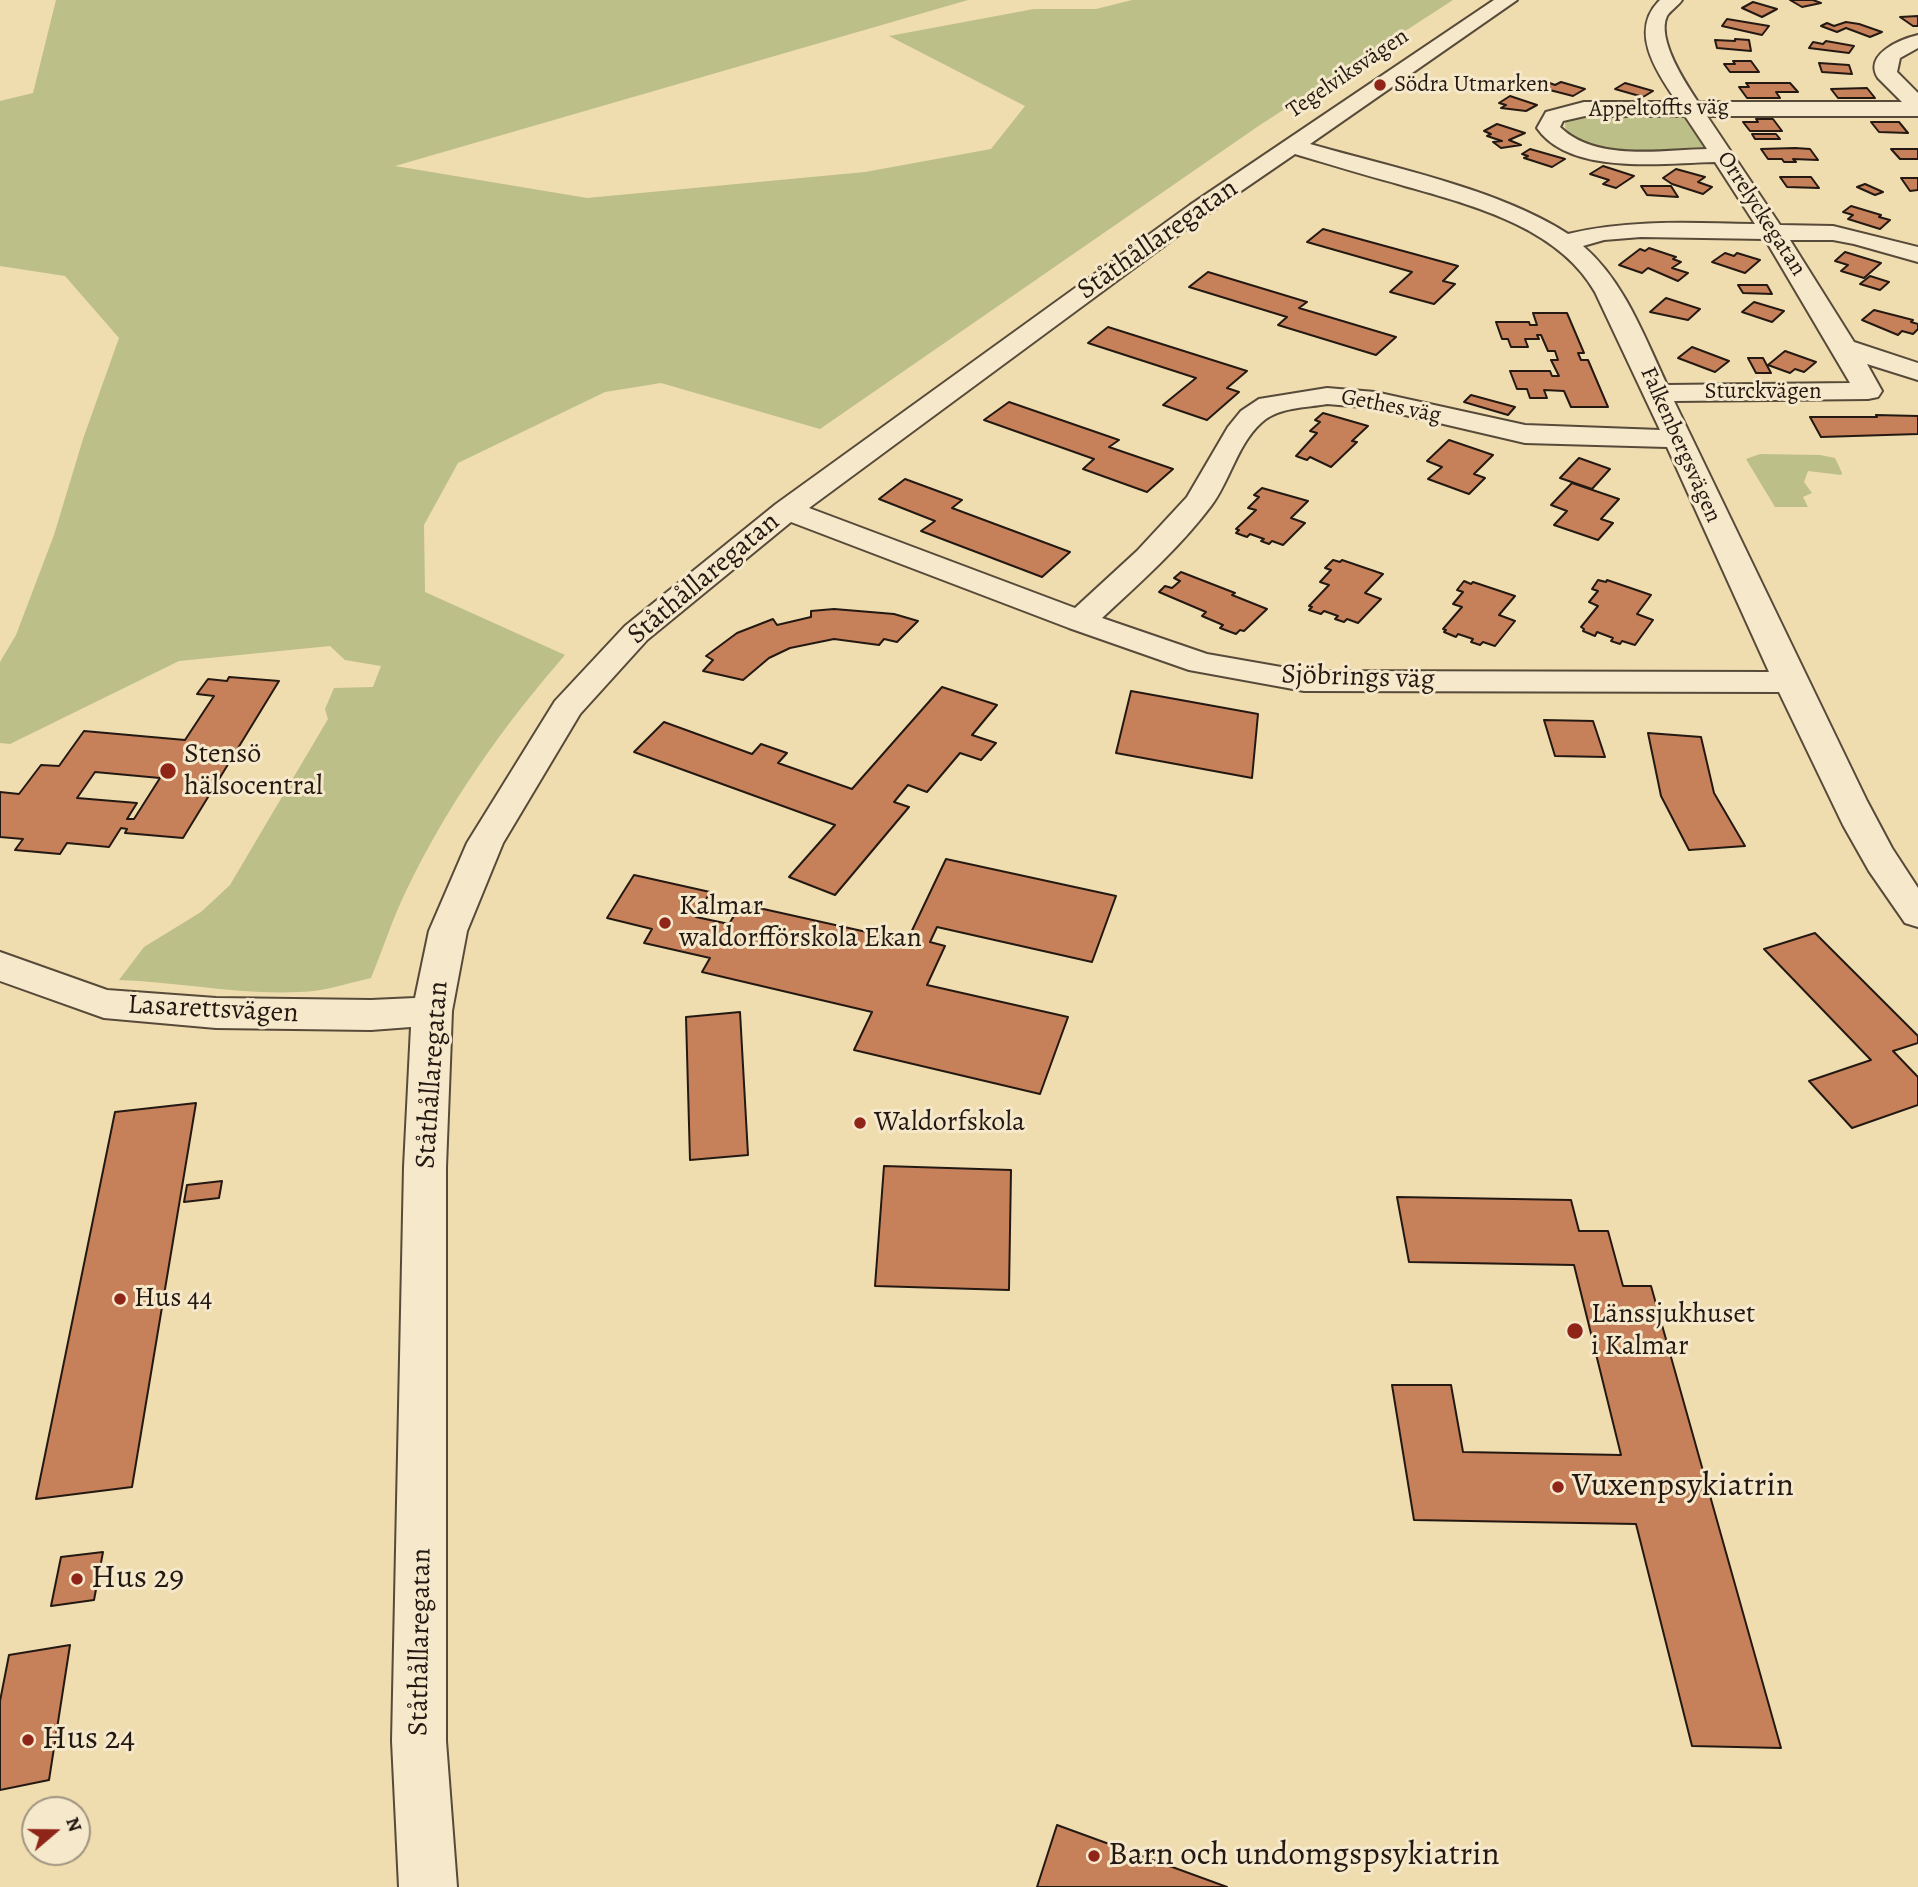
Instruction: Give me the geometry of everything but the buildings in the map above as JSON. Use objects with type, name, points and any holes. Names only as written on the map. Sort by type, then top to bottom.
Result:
[{"type":"street","name":"Tegelviksvägen","points":[[1290,146],[1507,0]]},
{"type":"street","name":"Orrelyckegatan","points":[[1671,0],[1660,9],[1655,18],[1655,38],[1691,108],[1846,348],[1868,391]]},
{"type":"street","points":[[1918,41],[1891,52],[1886,62],[1886,73],[1918,107]]},
{"type":"street","name":"Appeltoffts väg","points":[[1722,155],[1614,156],[1594,153],[1563,142],[1554,137],[1548,128],[1554,117],[1584,109],[1918,107]]},
{"type":"street","name":"Falkenbergsvägen","points":[[1290,146],[1471,198],[1512,213],[1563,243],[1588,262],[1605,286],[1657,393],[1790,681],[1895,886],[1918,914]]},
{"type":"street","name":"Ståthållaregatan","points":[[428,1887],[419,1741],[425,1167],[432,1011],[448,931],[485,842],[567,708],[636,633],[787,510],[1051,316],[1290,146]]},
{"type":"street","points":[[1563,243],[1604,233],[1641,230],[1833,233],[1857,237],[1918,255]]},
{"type":"street","name":"Sturckvägen","points":[[1846,348],[1918,372]]},
{"type":"street","name":"Sturckvägen","points":[[1657,393],[1868,391]]},
{"type":"street","name":"Gethes väg","points":[[1080,621],[1148,558],[1200,502],[1238,433],[1251,417],[1269,405],[1327,396],[1375,400],[1524,434],[1676,439]]},
{"type":"street","name":"Sjöbrings väg","points":[[787,510],[1080,621],[1201,663],[1304,681],[1790,681]]},
{"type":"street","name":"Lasarettsvägen","points":[[0,966],[104,1004],[216,1013],[371,1015],[432,1011]]},
{"type":"green space","points":[[56,0],[968,0],[395,166],[587,198],[865,172],[991,149],[1025,106],[889,36],[1034,9],[1096,9],[1132,0],[1453,0],[1260,125],[820,429],[661,383],[605,392],[458,463],[424,525],[425,592],[565,655],[499,738],[440,827],[402,900],[371,978],[320,990],[264,992],[119,980],[144,947],[201,912],[230,885],[328,719],[325,709],[334,688],[373,687],[381,666],[345,660],[330,646],[179,661],[10,744],[0,743],[0,662],[16,635],[54,535],[83,439],[119,338],[65,276],[0,266],[0,101],[33,93]]},
{"type":"green space","points":[[1683,115],[1706,149],[1596,149],[1566,137],[1565,120],[1577,116]]},
{"type":"green space","points":[[1760,454],[1820,455],[1835,458],[1842,473],[1808,471],[1804,482],[1812,493],[1803,497],[1808,507],[1775,507],[1746,459]]},
{"type":"place","name":"Södra Utmarken","points":[[1380,85]]},
{"type":"place","name":"Stensö hälsocentral","points":[[168,771]]},
{"type":"place","name":"Kalmar waldorfförskola Ekan","points":[[665,923]]},
{"type":"place","name":"Waldorfskola","points":[[860,1123]]},
{"type":"place","name":"Hus 44","points":[[120,1299]]},
{"type":"place","name":"Länssjukhuset i Kalmar","points":[[1575,1331]]},
{"type":"place","name":"Vuxenpsykiatrin","points":[[1558,1487]]},
{"type":"place","name":"Hus 29","points":[[77,1579]]},
{"type":"place","name":"Hus 24","points":[[28,1740]]},
{"type":"place","name":"Barn och undomgspsykiatrin","points":[[1094,1856]]}]
